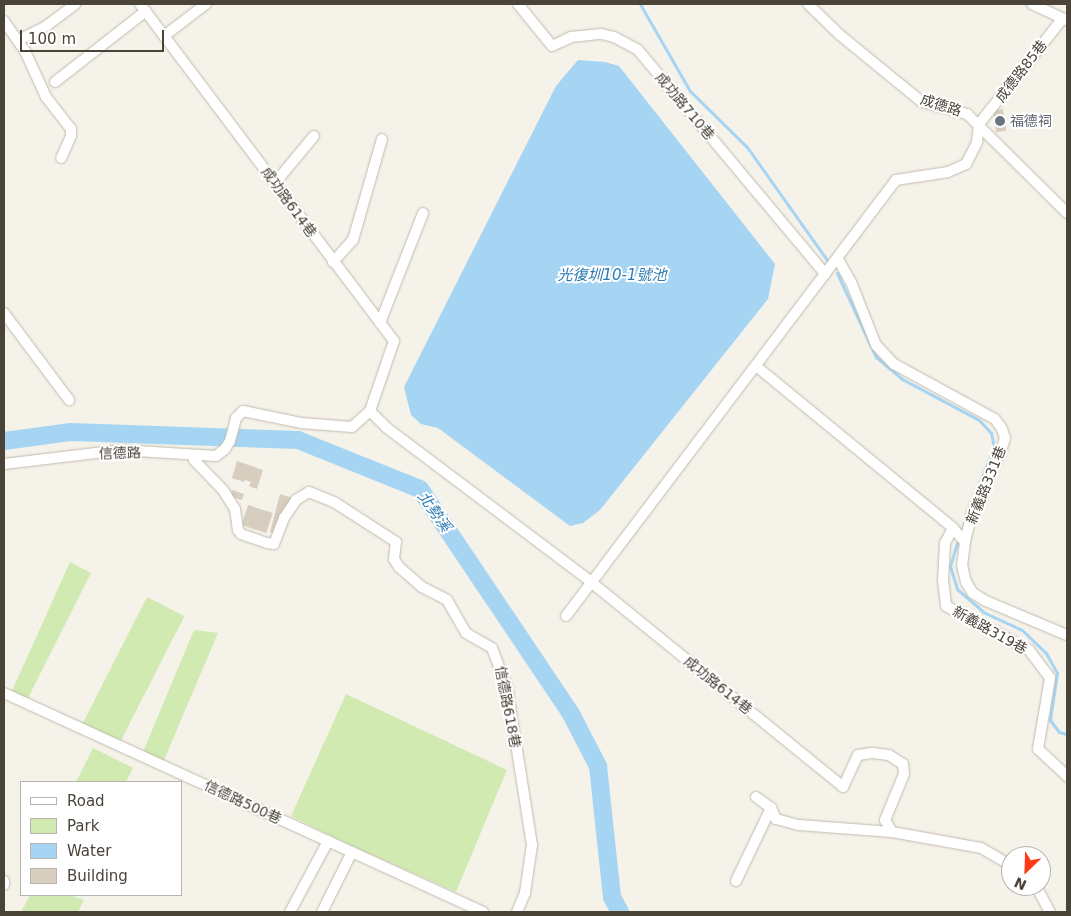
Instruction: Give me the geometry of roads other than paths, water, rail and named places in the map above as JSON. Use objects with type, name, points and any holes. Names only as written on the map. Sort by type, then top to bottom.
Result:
[{"type":"street","points":[[19,40],[45,27],[75,4]]},
{"type":"street","points":[[164,36],[206,4]]},
{"type":"street","name":"成功路710巷","points":[[518,4],[552,46],[571,37],[601,34],[614,37],[638,50],[825,274]]},
{"type":"street","name":"成德路","points":[[808,4],[840,35],[922,102],[967,114],[1067,213]]},
{"type":"street","points":[[1032,4],[1065,19]]},
{"type":"street","points":[[55,82],[143,8]]},
{"type":"street","name":"成功路614巷","points":[[143,8],[394,341],[370,411],[386,428],[591,582],[842,787],[858,755],[872,753],[889,755],[903,764],[904,774],[885,820],[892,832]]},
{"type":"street","name":"成德路85巷","points":[[979,124],[1065,19]]},
{"type":"street","points":[[4,21],[19,40],[46,97],[71,128],[71,136],[61,158]]},
{"type":"street","points":[[566,616],[896,180],[948,172],[966,164],[977,142],[979,124]]},
{"type":"street","points":[[275,183],[314,136]]},
{"type":"street","points":[[333,262],[353,240],[382,139]]},
{"type":"street","points":[[380,323],[423,213]]},
{"type":"street","name":"新義路331巷","points":[[838,258],[851,282],[876,345],[894,364],[995,418],[1002,429],[1005,438],[1002,448],[972,513],[965,542],[962,565],[966,582],[973,593],[986,601],[1067,635]]},
{"type":"street","points":[[4,313],[69,400]]},
{"type":"street","points":[[756,366],[953,528],[965,542]]},
{"type":"street","name":"信德路","points":[[4,464],[121,450],[216,456],[225,449],[230,441],[236,418],[243,411],[301,423],[352,427],[370,411]]},
{"type":"street","name":"信德路618巷","points":[[194,455],[194,460],[223,490],[236,509],[238,530],[241,534],[267,544],[274,544],[284,518],[296,500],[310,492],[334,502],[396,542],[394,559],[399,567],[422,587],[447,600],[466,633],[492,648],[496,654],[506,687],[532,845],[527,883],[517,912]]},
{"type":"street","name":"新義路319巷","points":[[953,528],[945,543],[943,580],[946,606],[1029,650],[1050,678],[1038,749],[1067,776]]},
{"type":"street","name":"信德路500巷","points":[[4,693],[483,912]]},
{"type":"street","points":[[756,797],[771,808],[776,819],[799,825],[892,832],[981,848],[1001,859]]},
{"type":"street","points":[[736,881],[771,808]]},
{"type":"street","points":[[290,912],[328,841]]},
{"type":"street","points":[[322,912],[352,852]]},
{"type":"street","points":[[1041,896],[1050,912]]},
{"type":"water","name":"光復圳10-1號池","points":[[578,60],[605,62],[619,66],[775,264],[768,299],[600,510],[583,523],[570,526],[438,428],[421,424],[411,415],[404,387],[556,86]]},
{"type":"waterway","points":[[640,4],[690,91],[747,147],[827,260]]},
{"type":"waterway","points":[[837,273],[876,357],[902,379],[979,420],[991,433],[994,447],[976,492]]},
{"type":"waterway","name":"北勢溪","points":[[4,441],[71,432],[298,440],[420,489],[571,714],[598,766],[612,897],[620,912]]},
{"type":"waterway","points":[[963,528],[965,521]]},
{"type":"waterway","points":[[957,543],[950,566],[957,589],[983,612],[1022,630],[1046,653],[1057,673],[1050,720],[1059,732],[1067,734]]},
{"type":"place","name":"福德祠","points":[[1000,121]]}]
